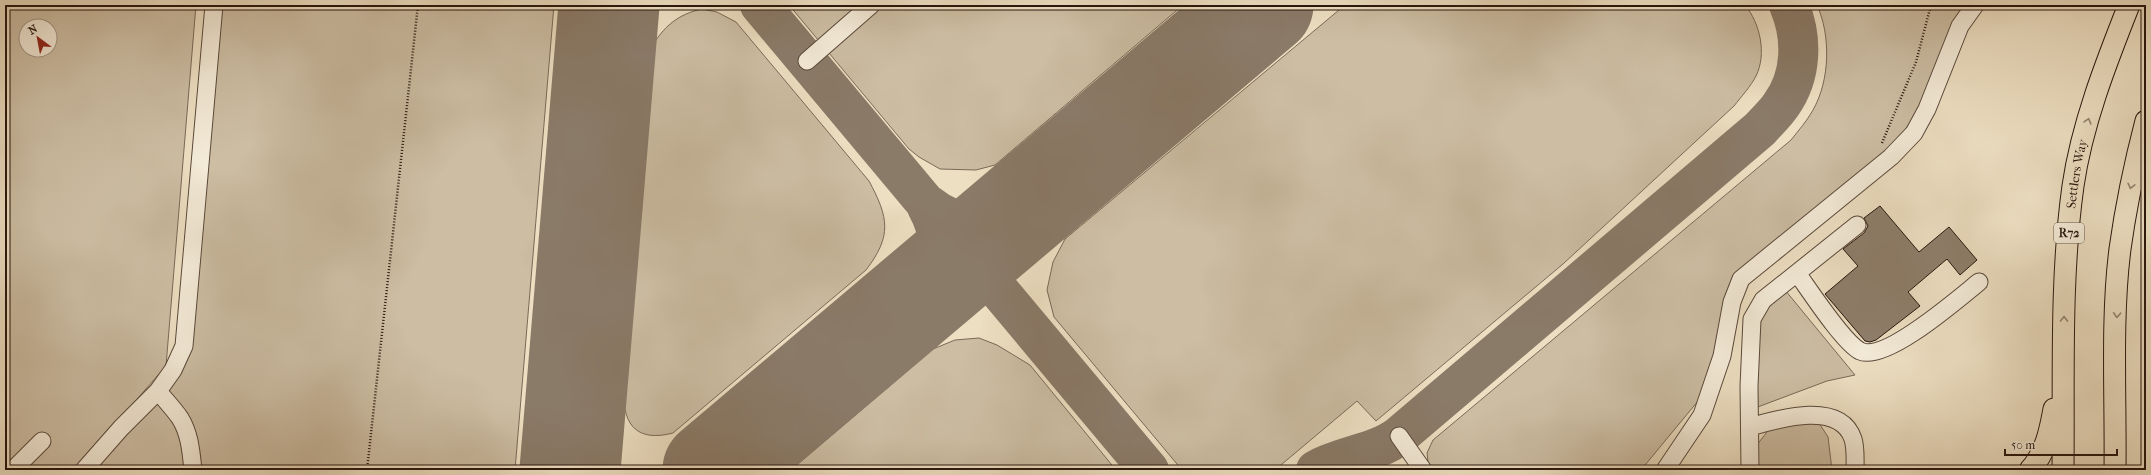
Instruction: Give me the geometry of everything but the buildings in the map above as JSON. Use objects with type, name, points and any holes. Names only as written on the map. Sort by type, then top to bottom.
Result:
[{"type":"main road","name":"Settlers Way","points":[[2063,470],[2063,350],[2067,254],[2073,186],[2087,122],[2108,58],[2129,5]]},
{"type":"main road","points":[[2115,470],[2116,327],[2120,250],[2128,198],[2146,121]]},
{"type":"main road","points":[[2030,470],[2042,453],[2049,434],[2063,350]]},
{"type":"street","points":[[84,470],[121,428],[158,391],[174,370],[184,346],[187,334],[214,5]]},
{"type":"street","points":[[807,61],[871,5]]},
{"type":"street","points":[[1665,470],[1702,415],[1722,356],[1732,302],[1741,278],[1891,157],[1914,133],[1927,109],[1960,26],[1975,5]]},
{"type":"street","points":[[1750,470],[1750,334],[1752,319],[1763,300],[1857,226]]},
{"type":"street","points":[[1797,273],[1848,341],[1862,351],[1876,351],[1891,346],[1908,336],[1979,282]]},
{"type":"street","points":[[158,391],[180,418],[190,440],[193,470]]},
{"type":"street","points":[[1750,427],[1808,415],[1827,417],[1838,421],[1848,429],[1853,440],[1855,470]]},
{"type":"street","points":[[1399,436],[1424,470]]},
{"type":"street","points":[[13,470],[42,441]]},
{"type":"path","points":[[367,470],[418,5]]},
{"type":"path","points":[[1881,144],[1916,62],[1931,5]]},
{"type":"shaded area","points":[[5,5],[196,5],[166,366],[75,470],[5,470]]},
{"type":"shaded area","points":[[217,5],[554,5],[515,470],[88,470],[183,354]]},
{"type":"shaded area","points":[[789,5],[1183,5],[995,165],[976,170],[940,169],[919,157],[909,149]]},
{"type":"shaded area","points":[[1345,5],[1745,5],[1755,21],[1758,30],[1761,58],[1754,80],[1734,106],[1563,264],[1376,421],[1357,401],[1275,470],[1182,470],[1054,317],[1047,290],[1053,262],[1065,239]]},
{"type":"shaded area","points":[[1817,5],[1969,5],[1933,82],[1901,136],[1888,153],[1749,264],[1710,375],[1698,401],[1641,470],[1429,470],[1427,453],[1433,440],[1791,140],[1813,110],[1823,85],[1827,58],[1825,30]]},
{"type":"shaded area","points":[[702,9],[717,12],[736,22],[869,181],[876,194],[884,216],[884,237],[874,258],[866,270],[673,433],[651,435],[642,433],[635,429],[630,423],[626,415],[624,405],[624,393],[651,48],[672,22],[686,14]]},
{"type":"shaded area","points":[[1785,290],[1855,375],[1827,381],[1755,408],[1759,318],[1770,299]]},
{"type":"shaded area","points":[[979,338],[997,345],[1030,365],[1116,470],[791,470],[933,349],[955,340]]},
{"type":"shaded area","points":[[1786,421],[1819,423],[1828,437],[1832,470],[1753,470],[1753,450],[1770,428]]},
{"type":"taxiway","points":[[607,27],[611,5]]},
{"type":"taxiway","points":[[760,5],[1149,470]]},
{"type":"taxiway","points":[[1316,470],[1337,461],[1380,447],[1399,436],[1760,129],[1779,108],[1788,94],[1793,82],[1798,56],[1798,43],[1797,30],[1789,5]]},
{"type":"taxiway","points":[[929,205],[940,213],[951,218],[972,222],[993,219],[1017,212]]},
{"type":"taxiway","points":[[913,299],[928,277],[933,266],[938,244],[937,232],[927,207]]},
{"type":"runway","points":[[570,470],[609,5]]},
{"type":"runway","points":[[713,470],[1263,5]]}]
